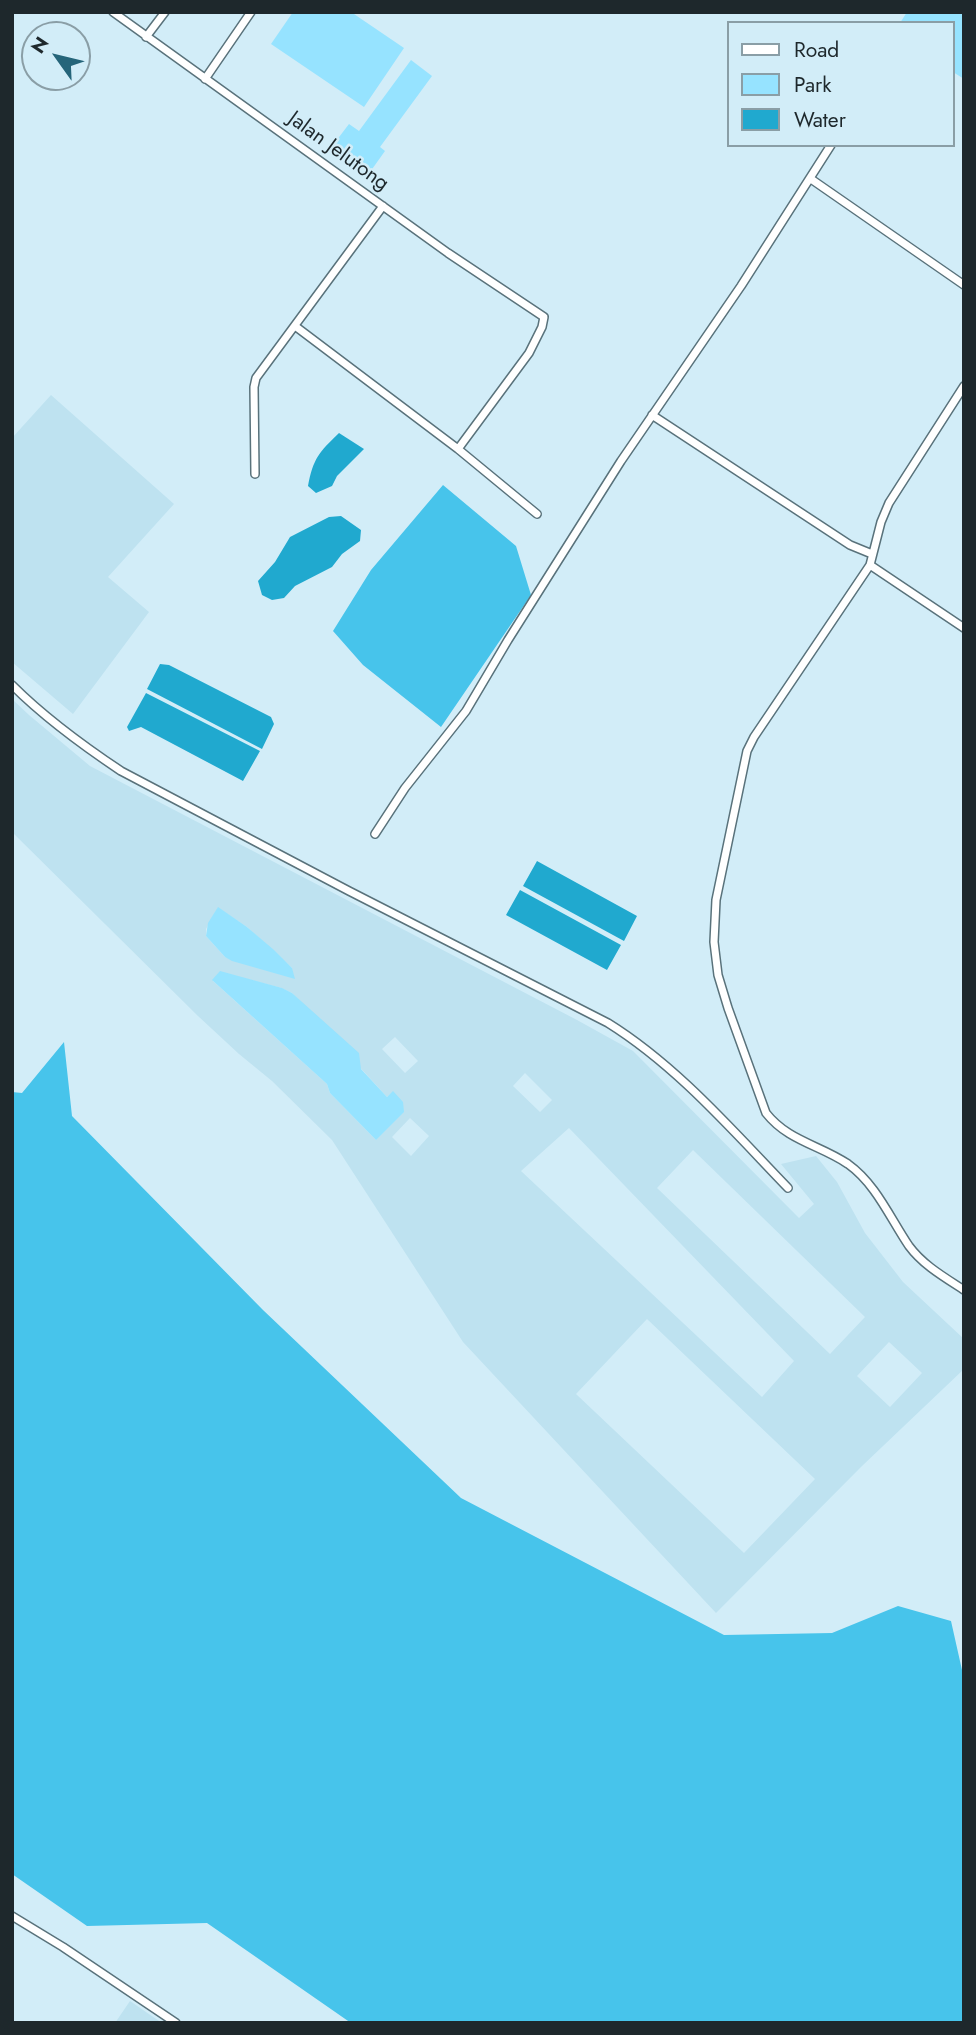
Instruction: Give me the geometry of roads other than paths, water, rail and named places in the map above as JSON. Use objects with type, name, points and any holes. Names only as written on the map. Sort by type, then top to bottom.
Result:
[{"type":"street","name":"Jalan Jelutong","points":[[113,12],[448,253],[544,317],[529,353],[458,449]]},
{"type":"street","points":[[146,37],[165,12]]},
{"type":"street","points":[[205,79],[251,12]]},
{"type":"street","points":[[375,834],[405,788],[466,711],[508,640],[652,415],[739,289],[830,147]]},
{"type":"street","points":[[811,179],[964,285]]},
{"type":"street","points":[[255,474],[254,387],[261,371],[383,206]]},
{"type":"street","points":[[295,326],[458,449],[537,514]]},
{"type":"street","points":[[964,386],[889,503],[870,565],[747,751],[716,900],[714,942],[718,975],[747,1065],[760,1100],[776,1126],[846,1163],[860,1174],[910,1247],[925,1264],[964,1290]]},
{"type":"street","points":[[652,415],[850,545],[872,554]]},
{"type":"street","points":[[870,565],[964,628]]},
{"type":"street","points":[[12,685],[88,750],[121,771],[629,1037],[674,1074],[788,1188]]},
{"type":"street","points":[[12,1916],[176,2023]]},
{"type":"water","points":[[339,433],[364,449],[337,476],[332,486],[316,493],[308,486],[312,469],[322,451]]},
{"type":"water","points":[[341,516],[361,530],[360,541],[342,554],[332,567],[295,586],[284,598],[272,600],[262,595],[258,581],[275,562],[290,537],[329,517]]},
{"type":"water","points":[[160,664],[169,665],[271,717],[274,724],[262,749],[147,689]]},
{"type":"water","points":[[146,693],[260,751],[243,781],[141,727],[129,731],[127,727]]},
{"type":"water","points":[[537,861],[637,916],[624,941],[523,886]]},
{"type":"water","points":[[520,890],[621,945],[607,970],[506,915]]}]
